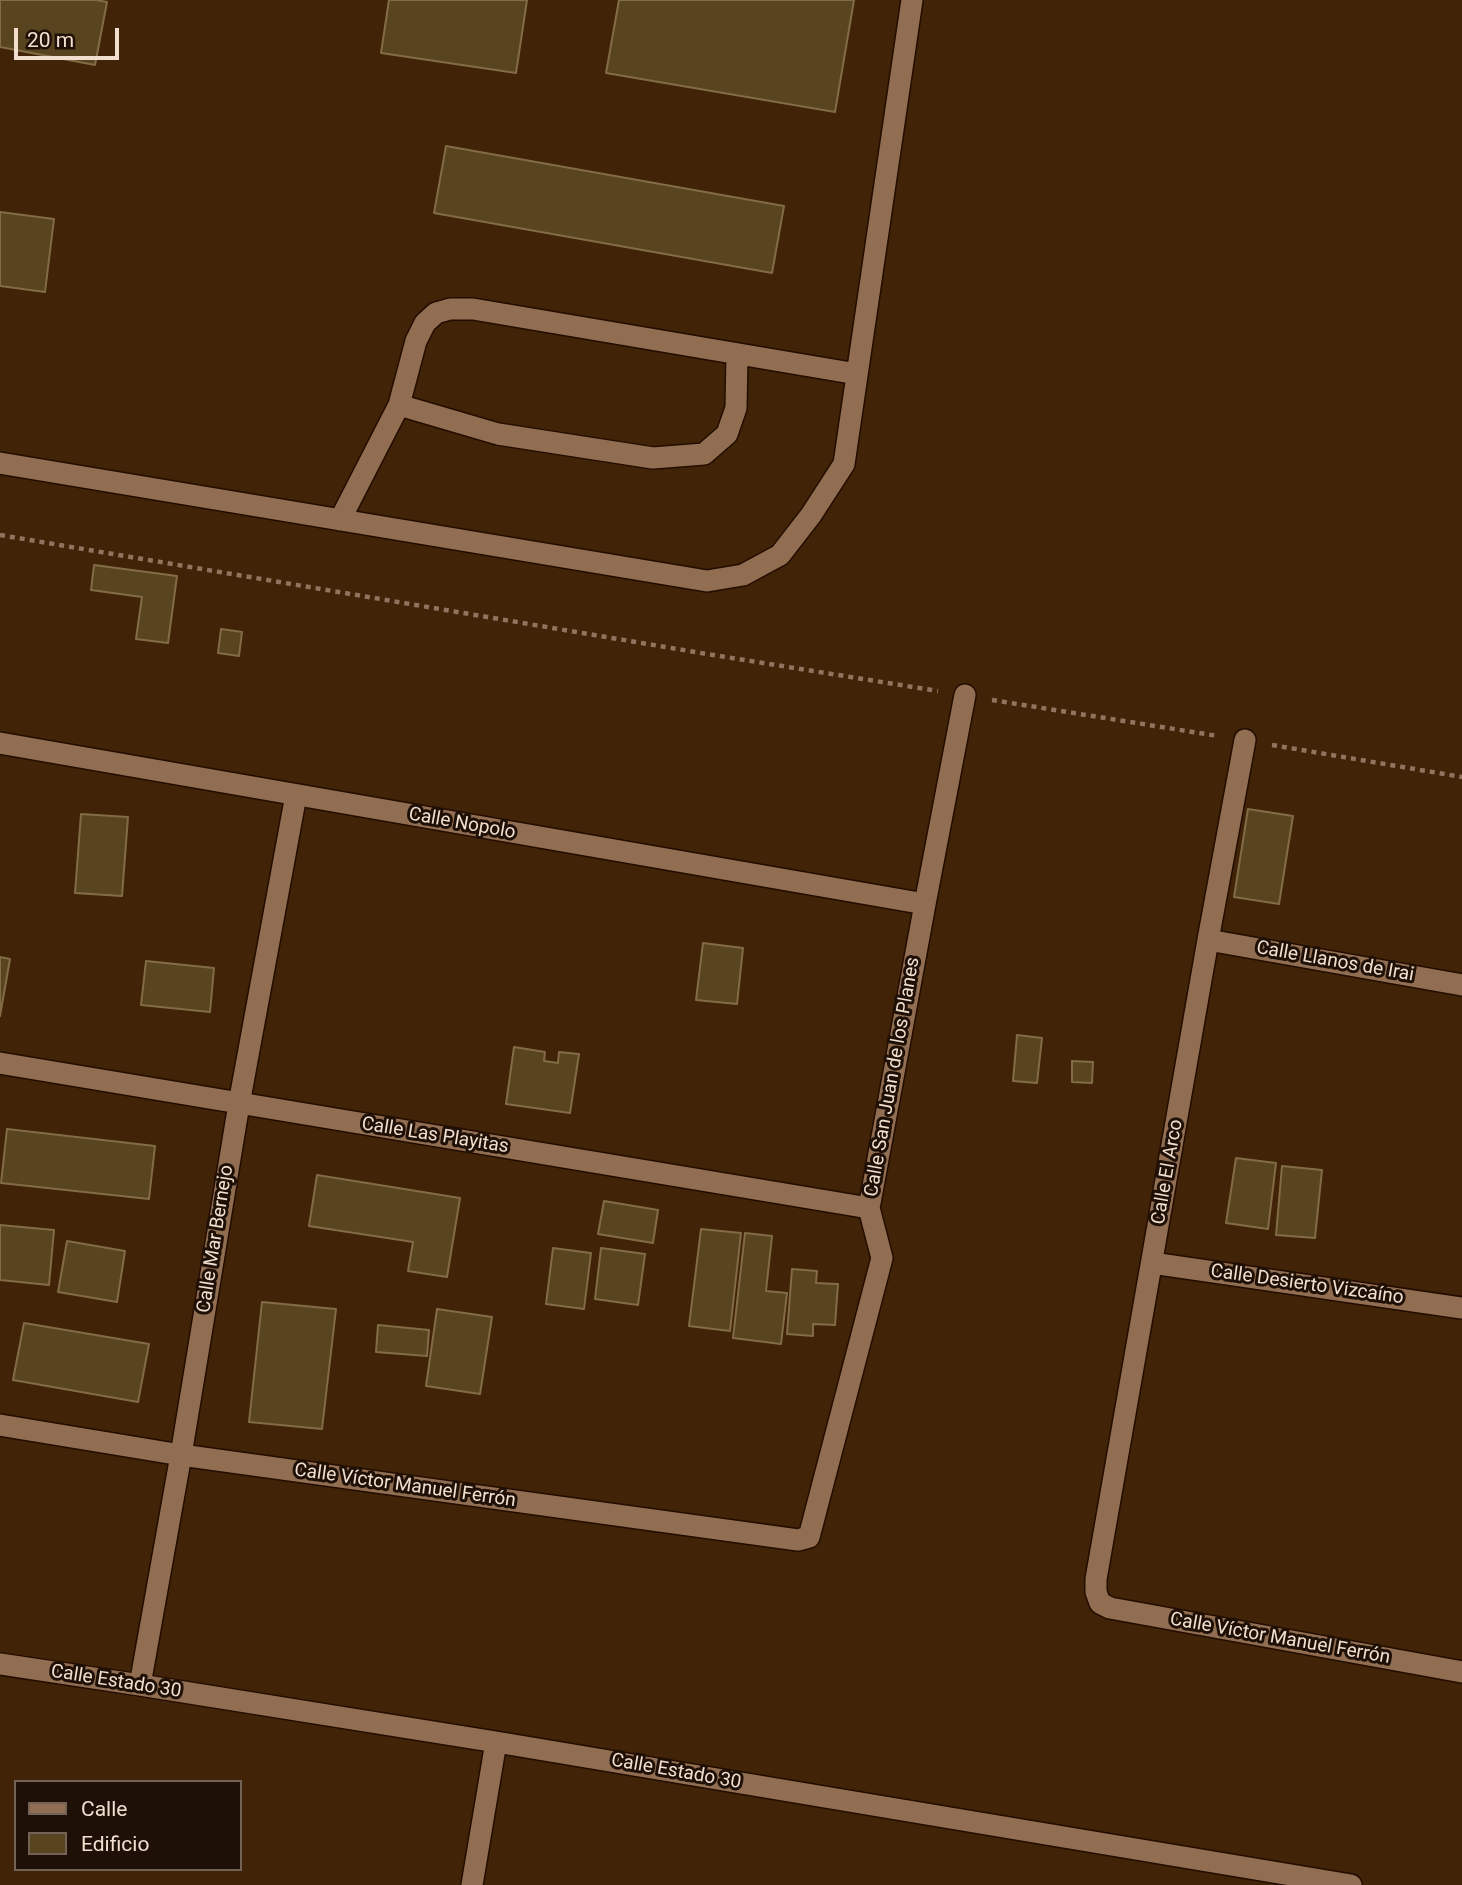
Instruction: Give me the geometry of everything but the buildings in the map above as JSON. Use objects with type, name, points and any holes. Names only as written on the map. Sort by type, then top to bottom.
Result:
[{"type":"street","points":[[0,464],[707,581],[743,575],[780,555],[811,515],[844,464],[912,0]]},
{"type":"street","points":[[340,520],[399,405],[416,341],[425,323],[436,313],[450,309],[473,309],[857,374]]},
{"type":"street","points":[[399,405],[498,434],[653,458],[704,454],[727,434],[736,408],[737,355]]},
{"type":"street","name":"Calle San Juan de los Planes","points":[[809,1537],[882,1258],[869,1208],[965,695]]},
{"type":"street","name":"Calle El Arco","points":[[1100,1603],[1096,1592],[1096,1579],[1245,740]]},
{"type":"street","name":"Calle Nopolo","points":[[0,743],[925,904]]},
{"type":"street","name":"Calle Mar Bernejo","points":[[140,1685],[239,1104],[296,795]]},
{"type":"street","name":"Calle Llanos de Irai","points":[[1208,940],[1462,985]]},
{"type":"street","name":"Calle Las Playitas","points":[[0,1063],[869,1208]]},
{"type":"street","name":"Calle Desierto Vizcaíno","points":[[1152,1263],[1462,1308]]},
{"type":"street","name":"Calle Víctor Manuel Ferrón","points":[[0,1424],[181,1455],[798,1540],[809,1537]]},
{"type":"street","name":"Calle Víctor Manuel Ferrón","points":[[1100,1603],[1110,1608],[1462,1672]]},
{"type":"street","name":"Calle Estado 30","points":[[0,1664],[496,1742],[1351,1885]]},
{"type":"street","points":[[472,1885],[496,1742]]},
{"type":"path","points":[[0,535],[1462,777]]}]
